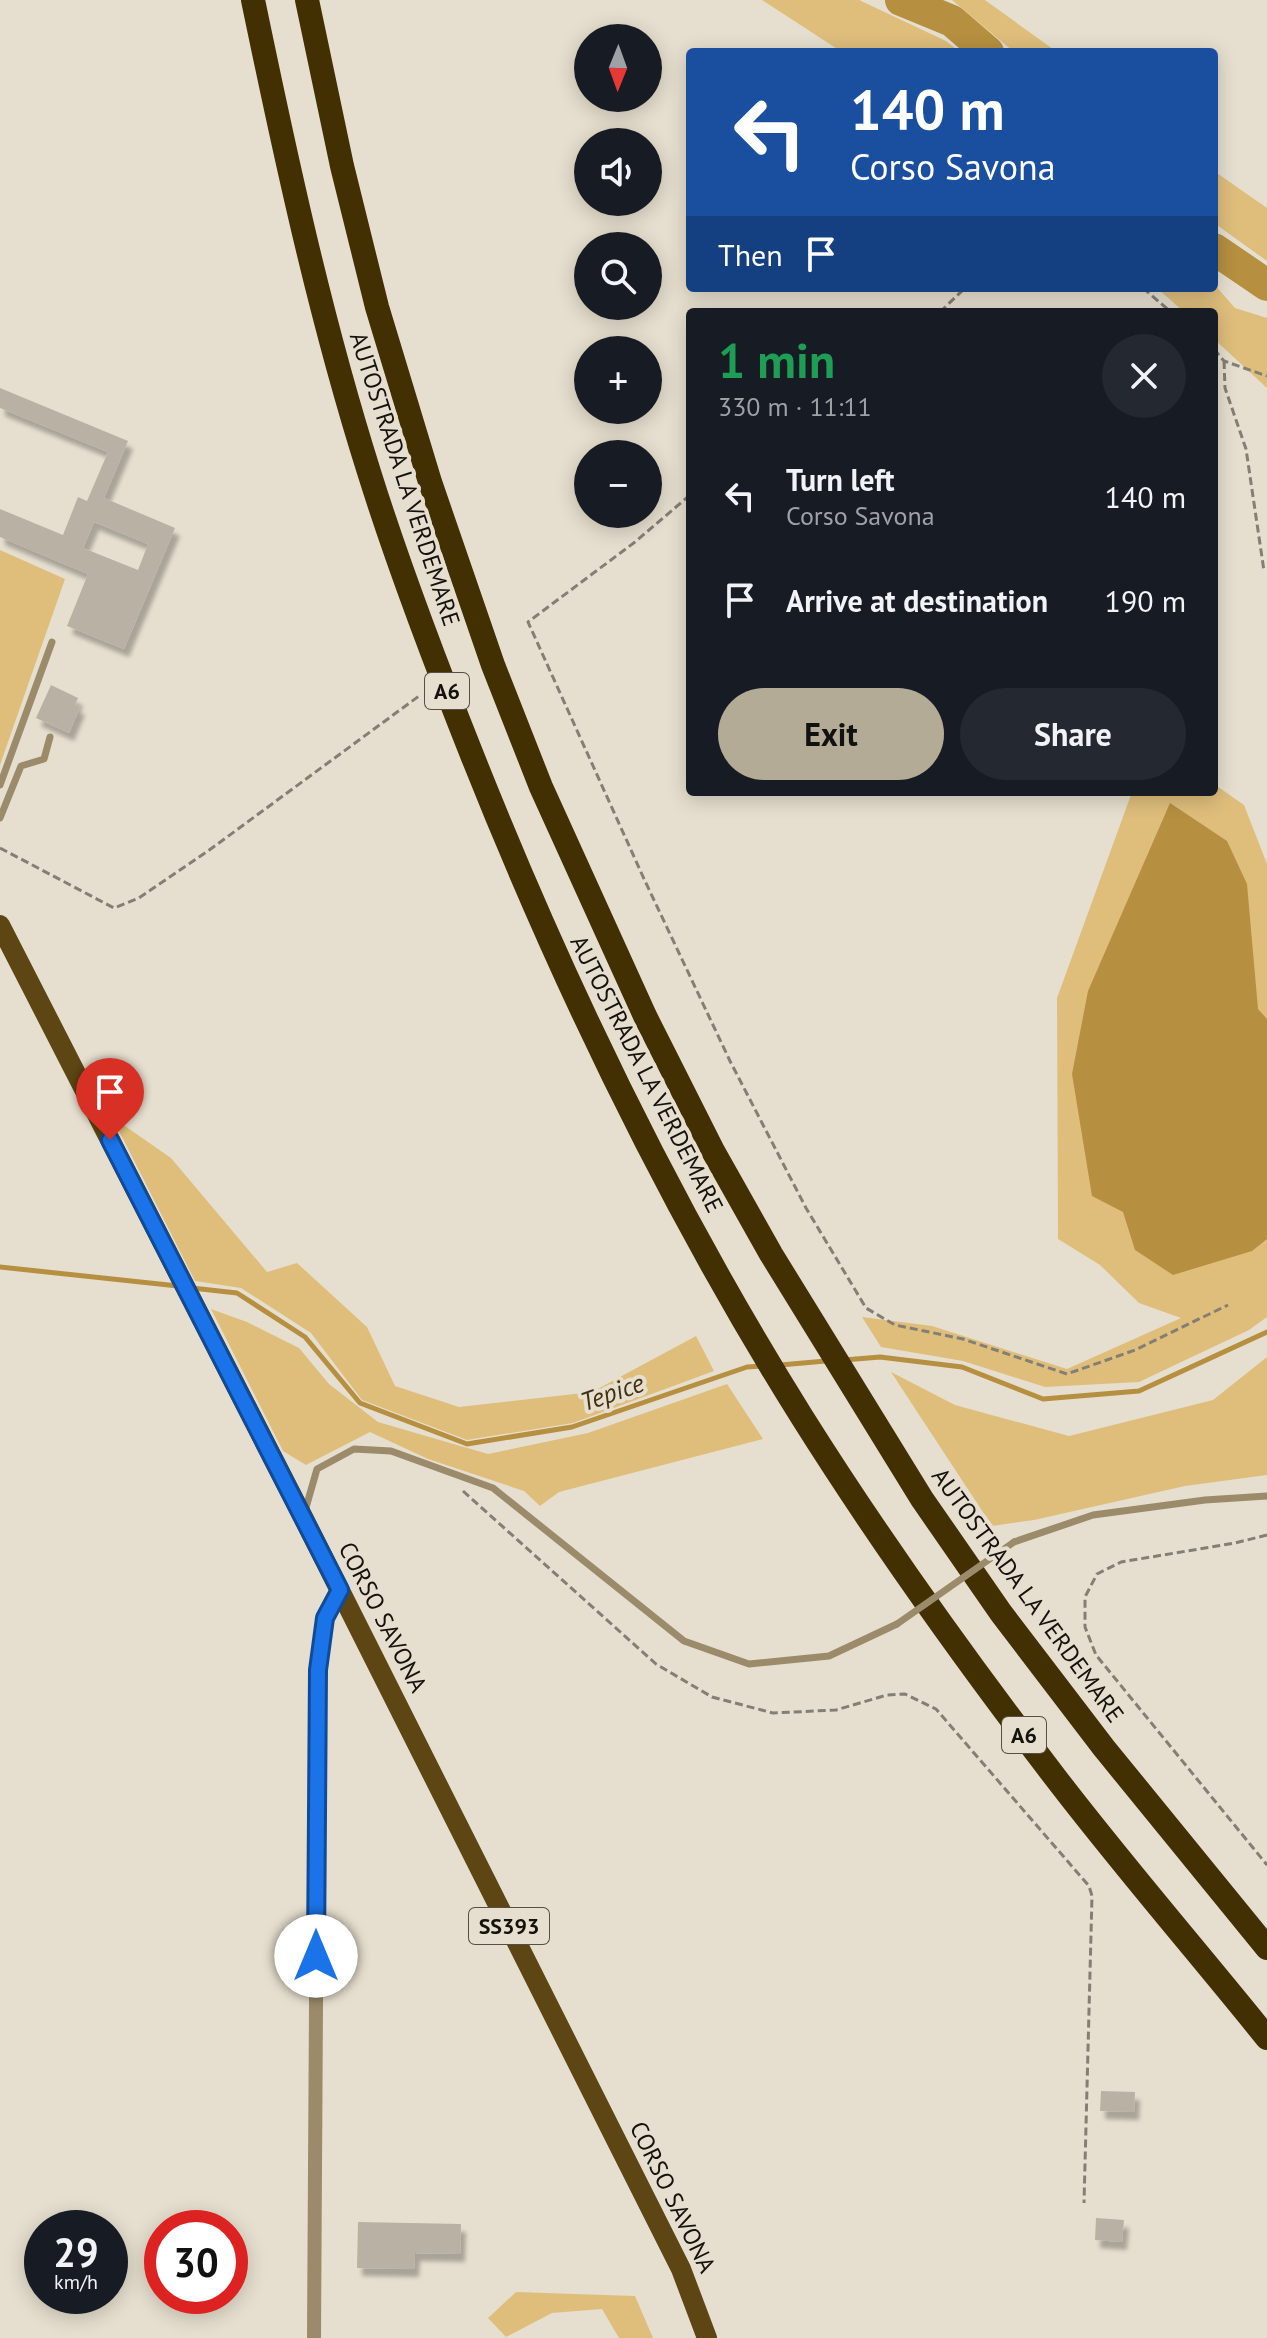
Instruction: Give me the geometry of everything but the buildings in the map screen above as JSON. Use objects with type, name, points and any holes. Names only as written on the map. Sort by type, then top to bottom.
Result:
[{"type":"highway","name":"AUTOSTRADA LA VERDEMARE","points":[[253,0],[286,161],[322,311],[368,470],[414,605],[509,850],[621,1091],[682,1210],[755,1339],[874,1526],[1058,1781],[1267,2038]]},
{"type":"highway","name":"AUTOSTRADA LA VERDEMARE","points":[[307,0],[342,166],[377,307],[430,482],[541,787],[645,1016],[713,1151],[771,1254],[922,1499],[1001,1613],[1104,1748],[1267,1948]]},
{"type":"main road","name":"CORSO SAVONA","points":[[0,925],[340,1590],[681,2269],[707,2338]]},
{"type":"street","points":[[314,2338],[318,1670],[325,1618],[340,1590]]},
{"type":"lane","points":[[0,785],[52,642]]},
{"type":"lane","points":[[0,818],[21,766],[44,759],[50,737]]},
{"type":"lane","points":[[303,1517],[317,1469],[354,1449],[391,1451],[493,1488],[684,1641],[749,1664],[829,1656],[897,1624],[1014,1542],[1093,1515],[1205,1500],[1267,1496]]},
{"type":"path","points":[[944,308],[961,292]]},
{"type":"path","points":[[1148,292],[1166,308]]},
{"type":"path","points":[[1218,354],[1224,361],[1267,376]]},
{"type":"path","points":[[1224,361],[1225,388],[1246,449],[1264,571]]},
{"type":"path","points":[[686,498],[635,542],[528,622],[730,1061],[806,1208],[866,1308],[895,1325],[963,1339],[1067,1374],[1135,1350],[1228,1305]]},
{"type":"path","points":[[0,848],[114,908],[139,898],[208,851],[419,696]]},
{"type":"path","points":[[436,1467],[656,1664],[712,1697],[773,1713],[836,1710],[887,1695],[905,1694],[936,1709],[1089,1886],[1092,1896],[1084,2203]]},
{"type":"path","points":[[1267,1535],[1121,1562],[1097,1574],[1085,1597],[1085,1627],[1096,1655],[1267,1865]]},
{"type":"shaded area","points":[[762,0],[859,0],[955,48],[836,48]]},
{"type":"shaded area","points":[[952,0],[985,0],[1051,48],[1009,48]]},
{"type":"shaded area","points":[[1218,174],[1267,208],[1267,261],[1218,226]]},
{"type":"shaded area","points":[[1218,289],[1235,308],[1267,318],[1267,388],[1218,343],[1218,308],[1180,308],[1162,292],[1218,292]]},
{"type":"shaded area","points":[[0,550],[65,579],[0,765]]},
{"type":"shaded area","points":[[1218,787],[1244,805],[1267,864],[1267,1317],[1249,1330],[1139,1382],[1045,1387],[963,1361],[881,1347],[862,1317],[932,1326],[1067,1369],[1181,1318],[1139,1303],[1100,1265],[1058,1239],[1057,998],[1131,796],[1218,796]]},
{"type":"shaded area","points":[[1170,803],[1227,841],[1247,884],[1258,1009],[1267,1019],[1267,1239],[1252,1251],[1173,1275],[1135,1250],[1123,1212],[1092,1196],[1072,1074],[1088,991]]},
{"type":"shaded area","points":[[112,1117],[171,1158],[267,1272],[297,1263],[367,1327],[395,1386],[459,1407],[592,1392],[696,1336],[714,1371],[573,1423],[467,1440],[362,1400],[311,1333],[241,1288],[195,1281]]},
{"type":"shaded area","points":[[211,1309],[247,1322],[299,1348],[329,1384],[378,1422],[488,1454],[588,1433],[727,1384],[763,1439],[559,1492],[540,1506],[524,1491],[428,1459],[370,1432],[306,1465],[283,1451]]},
{"type":"shaded area","points":[[1267,1357],[1267,1475],[1185,1486],[1034,1520],[992,1526],[891,1372],[955,1405],[1069,1436],[1213,1400]]},
{"type":"shaded area","points":[[516,2292],[635,2296],[653,2338],[619,2338],[602,2309],[552,2313],[506,2337],[488,2318]]},
{"type":"waterway","points":[[901,0],[952,21],[983,48]]},
{"type":"waterway","points":[[1218,252],[1267,285]]},
{"type":"waterway","name":"Tepice","points":[[0,1267],[178,1286]]},
{"type":"waterway","name":"Tepice","points":[[192,1288],[237,1293],[305,1337],[360,1403],[467,1444],[572,1427],[747,1367],[762,1366]]},
{"type":"waterway","name":"Tepice","points":[[844,1360],[880,1357],[962,1367],[1043,1399],[1139,1391],[1267,1332]]},
{"type":"waterway","name":"Tepice","points":[[780,1365],[826,1361]]},
{"type":"route","points":[[110,1140],[340,1590],[325,1618],[318,1670],[316,1956]]}]
